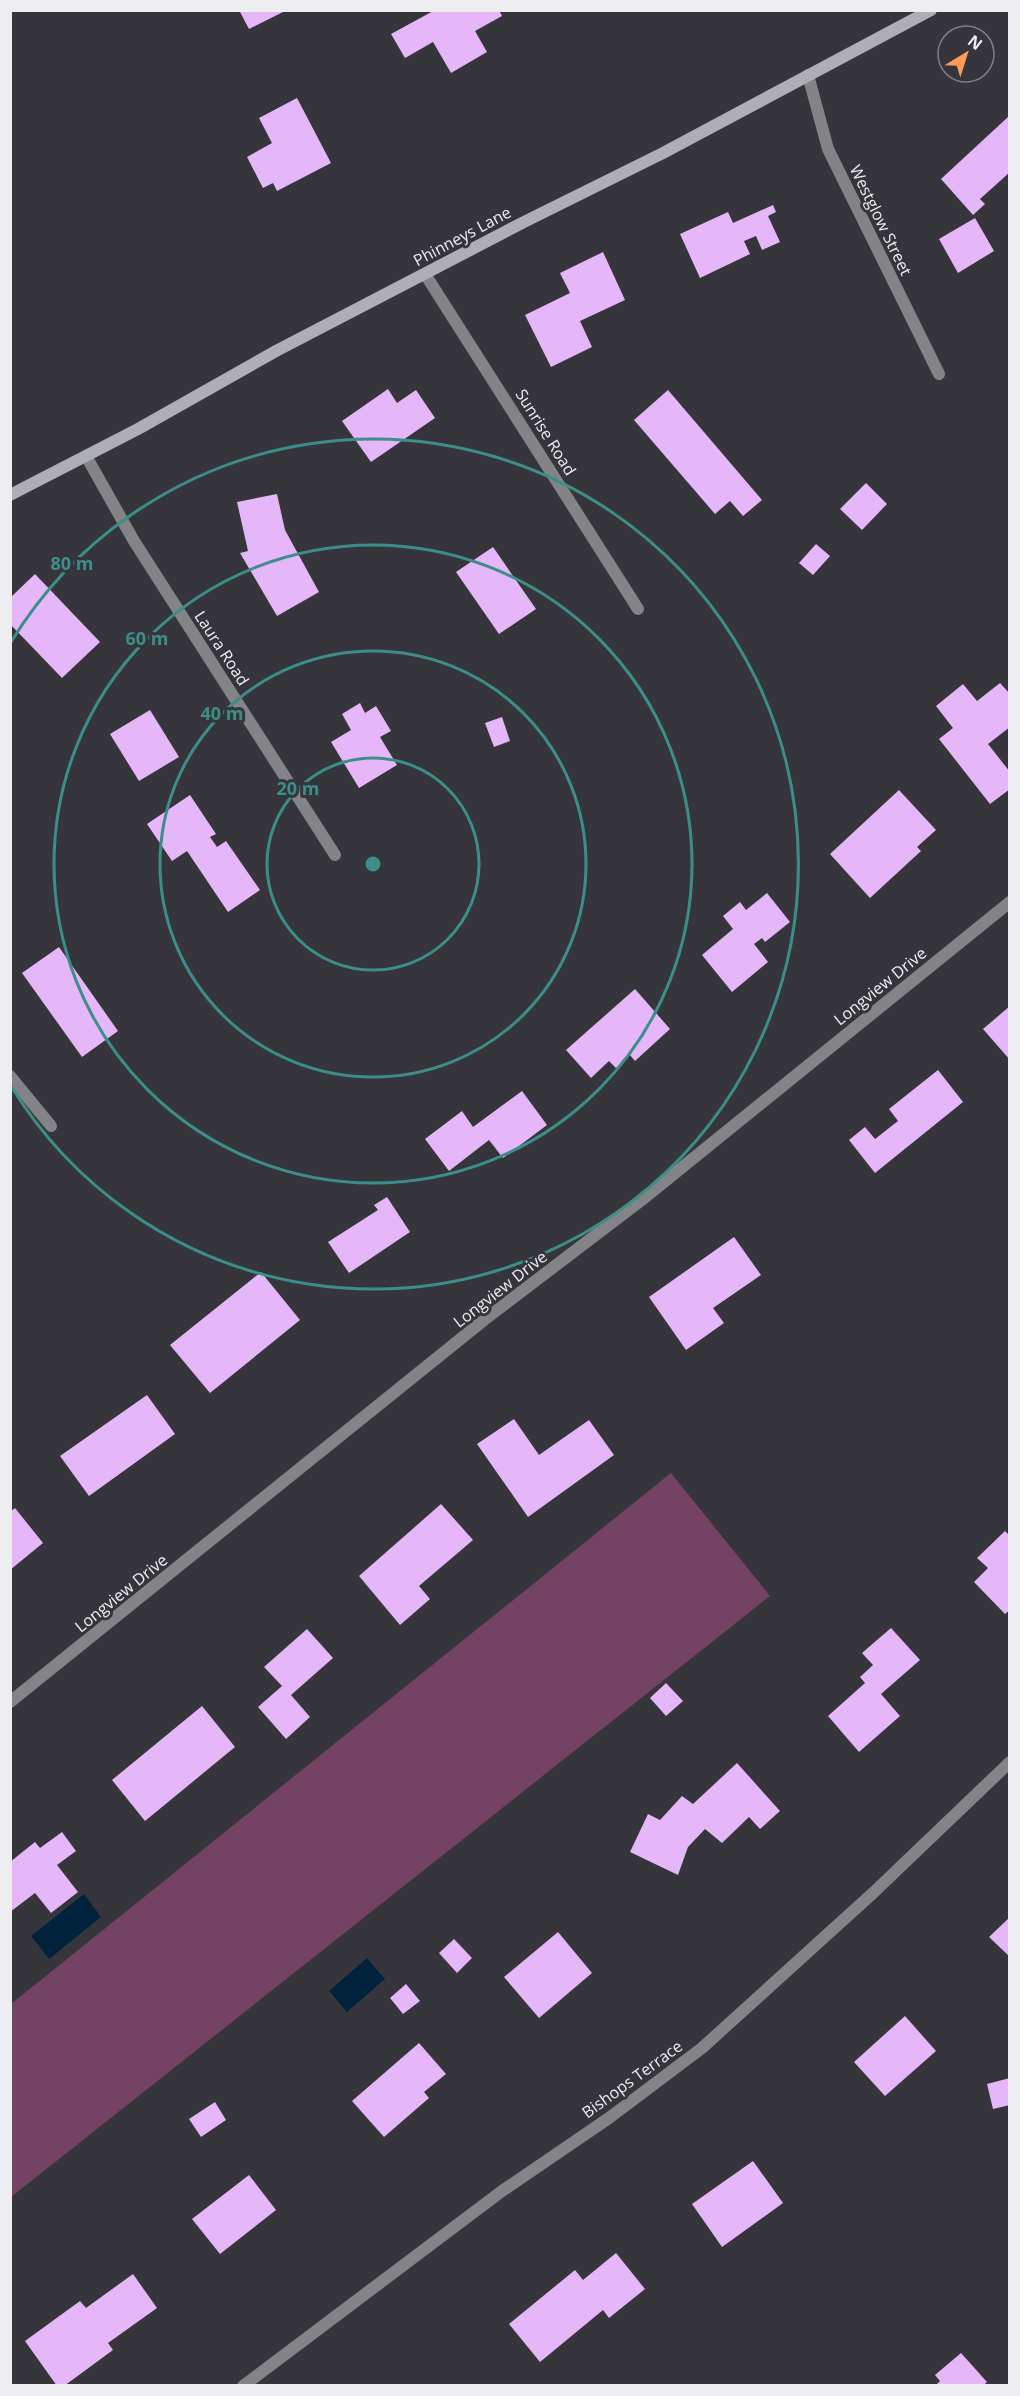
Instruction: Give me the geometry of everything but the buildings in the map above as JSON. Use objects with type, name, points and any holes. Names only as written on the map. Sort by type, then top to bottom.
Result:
[{"type":"main road","name":"Phinneys Lane","points":[[10,495],[86,456],[276,351],[663,153],[931,10]]},
{"type":"street","name":"Westglow Street","points":[[808,75],[828,149],[939,374]]},
{"type":"street","name":"Sunrise Road","points":[[426,274],[638,609]]},
{"type":"street","name":"Laura Road","points":[[86,456],[134,542],[335,855]]},
{"type":"street","name":"Longview Drive","points":[[10,1702],[484,1320],[643,1199],[1010,902]]},
{"type":"street","points":[[10,1076],[51,1126]]},
{"type":"street","name":"Bishops Terrace","points":[[243,2385],[502,2191],[609,2118],[702,2048],[873,1893],[1010,1762]]},
{"type":"shaded area","points":[[671,1473],[770,1596],[11,2197],[11,2004]]},
{"type":"water","points":[[84,1894],[101,1917],[49,1959],[31,1936]]},
{"type":"water","points":[[367,1958],[385,1979],[347,2012],[329,1991]]}]
